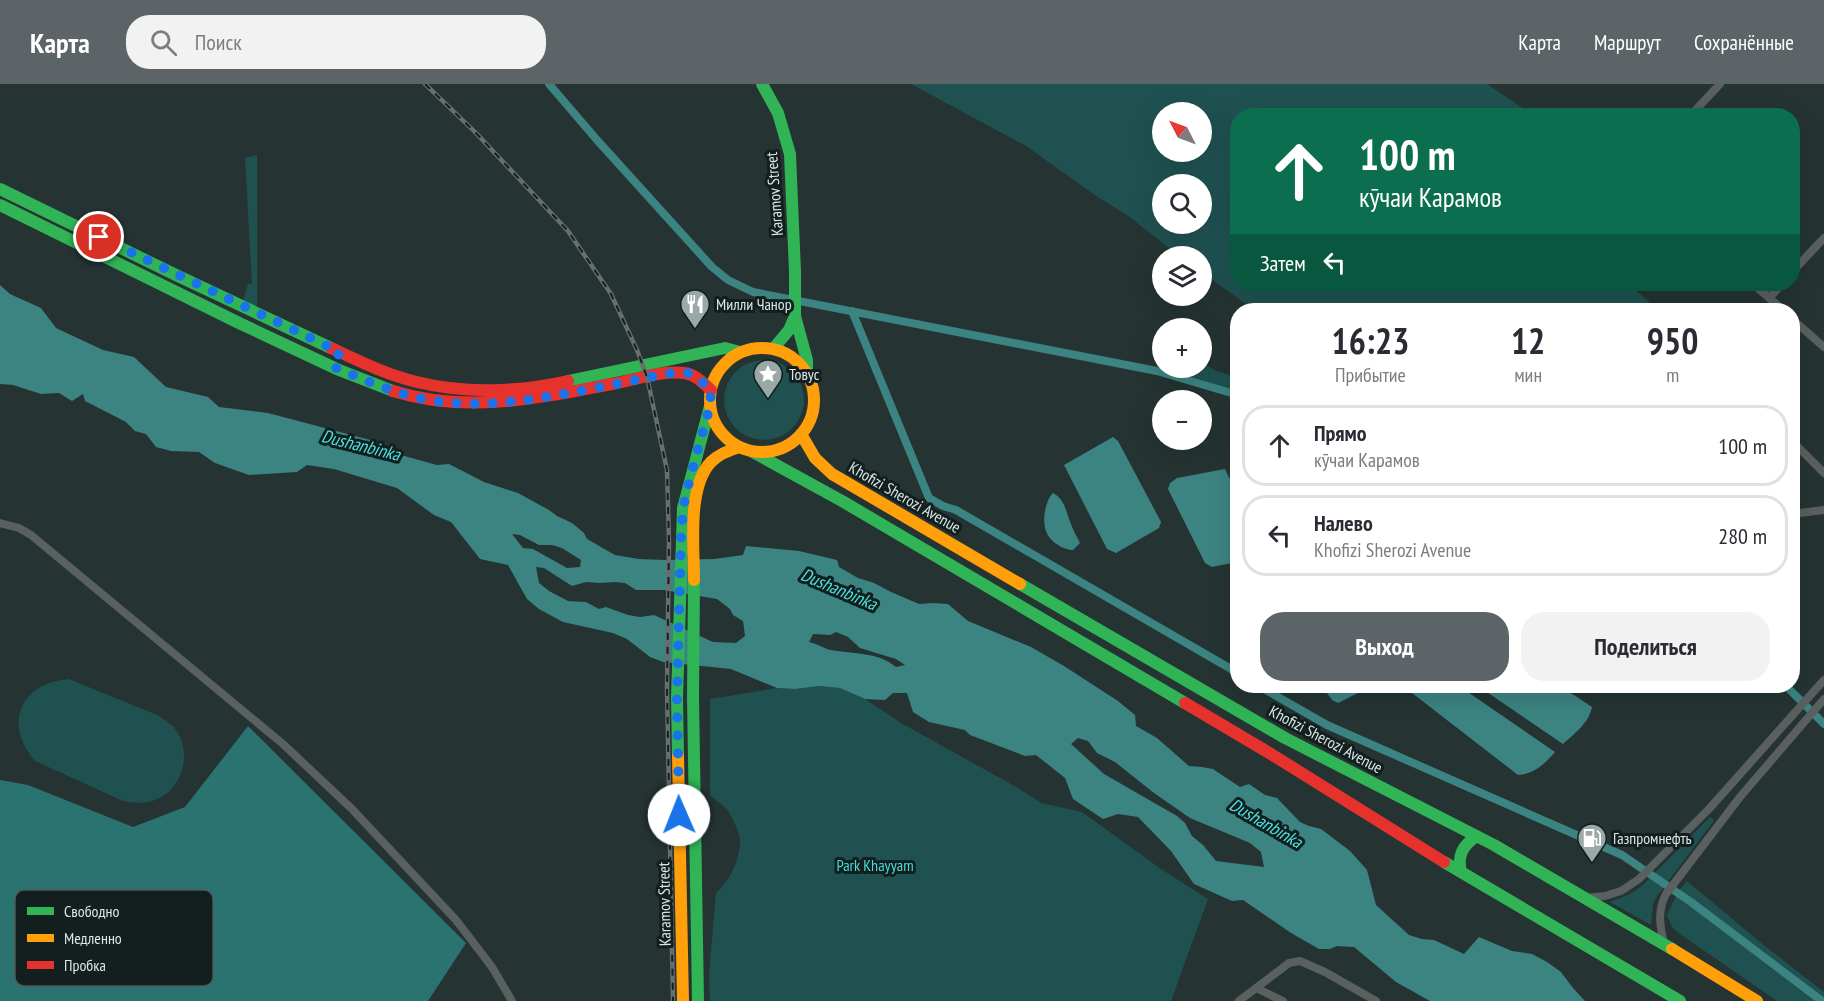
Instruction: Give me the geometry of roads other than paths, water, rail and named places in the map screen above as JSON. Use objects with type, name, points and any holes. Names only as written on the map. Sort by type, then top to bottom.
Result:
[{"type":"main road","name":"Karamov Street","points":[[762,84],[778,113],[790,154],[795,316],[807,360],[807,372]]},
{"type":"main road","points":[[0,189],[372,367],[415,382],[458,390],[544,386],[724,348],[740,352],[762,348],[786,353],[807,372],[812,384],[813,411],[801,434],[791,443],[765,452],[746,449]]},
{"type":"main road","points":[[0,205],[182,296],[332,366],[372,384],[413,397],[454,404],[503,402],[572,393],[686,372],[698,378],[711,390]]},
{"type":"main road","points":[[773,349],[789,330],[795,316]]},
{"type":"main road","points":[[332,366],[340,352]]},
{"type":"main road","points":[[740,352],[724,364],[711,390],[710,406],[715,423],[726,437],[842,501],[1261,748],[1461,872],[1680,1001]]},
{"type":"main road","name":"Karamov Street","points":[[683,1001],[677,698],[681,538],[683,508],[710,406]]},
{"type":"main road","name":"Khofizi Sherozi Avenue","points":[[801,434],[815,458],[832,474],[1285,738],[1477,836],[1664,944],[1755,1000]]},
{"type":"main road","name":"Karamov Street","points":[[698,1001],[693,698],[694,504],[702,473],[708,465],[723,453],[746,449]]},
{"type":"main road","points":[[1461,872],[1458,860],[1461,852],[1466,844],[1477,836]]},
{"type":"street","points":[[1698,108],[1720,84]]},
{"type":"street","points":[[1800,264],[1824,238]]},
{"type":"street","points":[[1761,291],[1775,303]]},
{"type":"street","points":[[1769,298],[1776,291]]},
{"type":"street","points":[[1800,326],[1824,347]]},
{"type":"street","points":[[1800,449],[1824,473]]},
{"type":"street","points":[[1800,513],[1824,510]]},
{"type":"street","points":[[0,523],[19,528],[31,535],[306,764],[352,809],[456,920],[492,967],[512,1001]]},
{"type":"street","points":[[1585,898],[1614,894],[1630,887],[1709,810],[1824,680]]},
{"type":"street","points":[[1664,944],[1659,919],[1664,898],[1722,821],[1824,699]]},
{"type":"street","points":[[1709,810],[1718,814],[1722,821]]},
{"type":"street","points":[[1239,1001],[1289,963],[1300,961],[1333,976],[1376,1001]]},
{"type":"street","points":[[1256,988],[1282,1001]]},
{"type":"water","name":"Dushanbinka","points":[[0,285],[10,294],[41,308],[56,328],[103,350],[134,357],[166,387],[208,397],[219,407],[268,413],[374,441],[397,454],[437,465],[449,464],[484,482],[518,493],[572,523],[584,533],[587,539],[615,555],[639,559],[714,559],[743,555],[746,546],[799,551],[837,560],[839,567],[858,578],[919,604],[948,604],[968,621],[1031,647],[1118,701],[1135,715],[1136,726],[1157,738],[1189,766],[1213,769],[1240,787],[1249,784],[1265,795],[1277,798],[1300,822],[1321,829],[1350,851],[1367,870],[1376,905],[1409,935],[1434,940],[1464,954],[1479,937],[1512,951],[1532,954],[1561,972],[1585,1001],[1430,1001],[1396,982],[1354,947],[1337,946],[1330,949],[1319,949],[1243,900],[1232,901],[1194,884],[1171,851],[1138,817],[1118,814],[1103,819],[1073,799],[1065,778],[1036,755],[1025,756],[970,735],[965,730],[929,722],[913,712],[907,693],[893,693],[885,700],[865,699],[840,688],[819,686],[795,689],[777,688],[731,669],[663,662],[650,657],[627,639],[613,633],[563,622],[539,609],[527,599],[508,565],[480,559],[451,522],[434,515],[397,488],[334,469],[307,465],[297,472],[249,475],[215,463],[199,452],[171,451],[156,447],[146,434],[135,431],[126,422],[85,401],[83,394],[72,401],[59,393],[41,394],[13,385],[0,384]],"holes":[[[512,534],[520,535],[539,545],[562,548],[581,560],[580,567],[567,568],[533,549],[523,548]],[[536,567],[544,568],[572,586],[586,582],[615,582],[625,583],[636,590],[664,590],[717,599],[730,609],[733,615],[743,621],[745,636],[736,643],[713,642],[654,615],[640,617],[606,607],[599,609],[586,602],[568,601],[539,583]],[[836,632],[848,637],[860,648],[896,659],[905,665],[896,667],[874,656],[828,649],[809,642],[813,634],[830,635]],[[1078,738],[1088,741],[1097,753],[1115,762],[1190,818],[1250,843],[1261,852],[1264,867],[1216,861],[1177,816],[1104,774],[1071,744]]]},
{"type":"water","points":[[1113,437],[1118,441],[1161,522],[1159,528],[1116,553],[1107,549],[1064,465]]},
{"type":"water","points":[[1225,469],[1230,479],[1230,563],[1212,567],[1205,563],[1168,489],[1170,483],[1177,478]]},
{"type":"water","points":[[1053,493],[1063,502],[1080,543],[1073,550],[1057,544],[1046,531],[1045,511]]},
{"type":"water","points":[[1327,693],[1358,693],[1338,703],[1332,700]]},
{"type":"water","points":[[1412,693],[1469,693],[1555,752],[1539,768],[1518,775]]},
{"type":"water","points":[[1488,693],[1570,693],[1592,707],[1584,723],[1563,744]]},
{"type":"waterway","points":[[549,84],[712,267],[728,280],[753,292],[1157,371],[1230,393]]},
{"type":"waterway","points":[[852,311],[929,498],[956,510],[1230,668]]},
{"type":"waterway","points":[[1271,693],[1327,725],[1622,855],[1691,902],[1822,1001]]},
{"type":"waterway","points":[[1793,693],[1824,724]]},
{"type":"railway","points":[[425,84],[476,133],[568,231],[611,294],[647,377],[667,470],[669,541],[667,689],[673,1001]]},
{"type":"place","name":"Милли Чанор","points":[[695,330]]},
{"type":"place","name":"Товус","points":[[768,400]]},
{"type":"place","name":"Газпромнефть","points":[[1592,864]]},
{"type":"park label","name":"Park Khayyam","points":[[875,865]]}]
